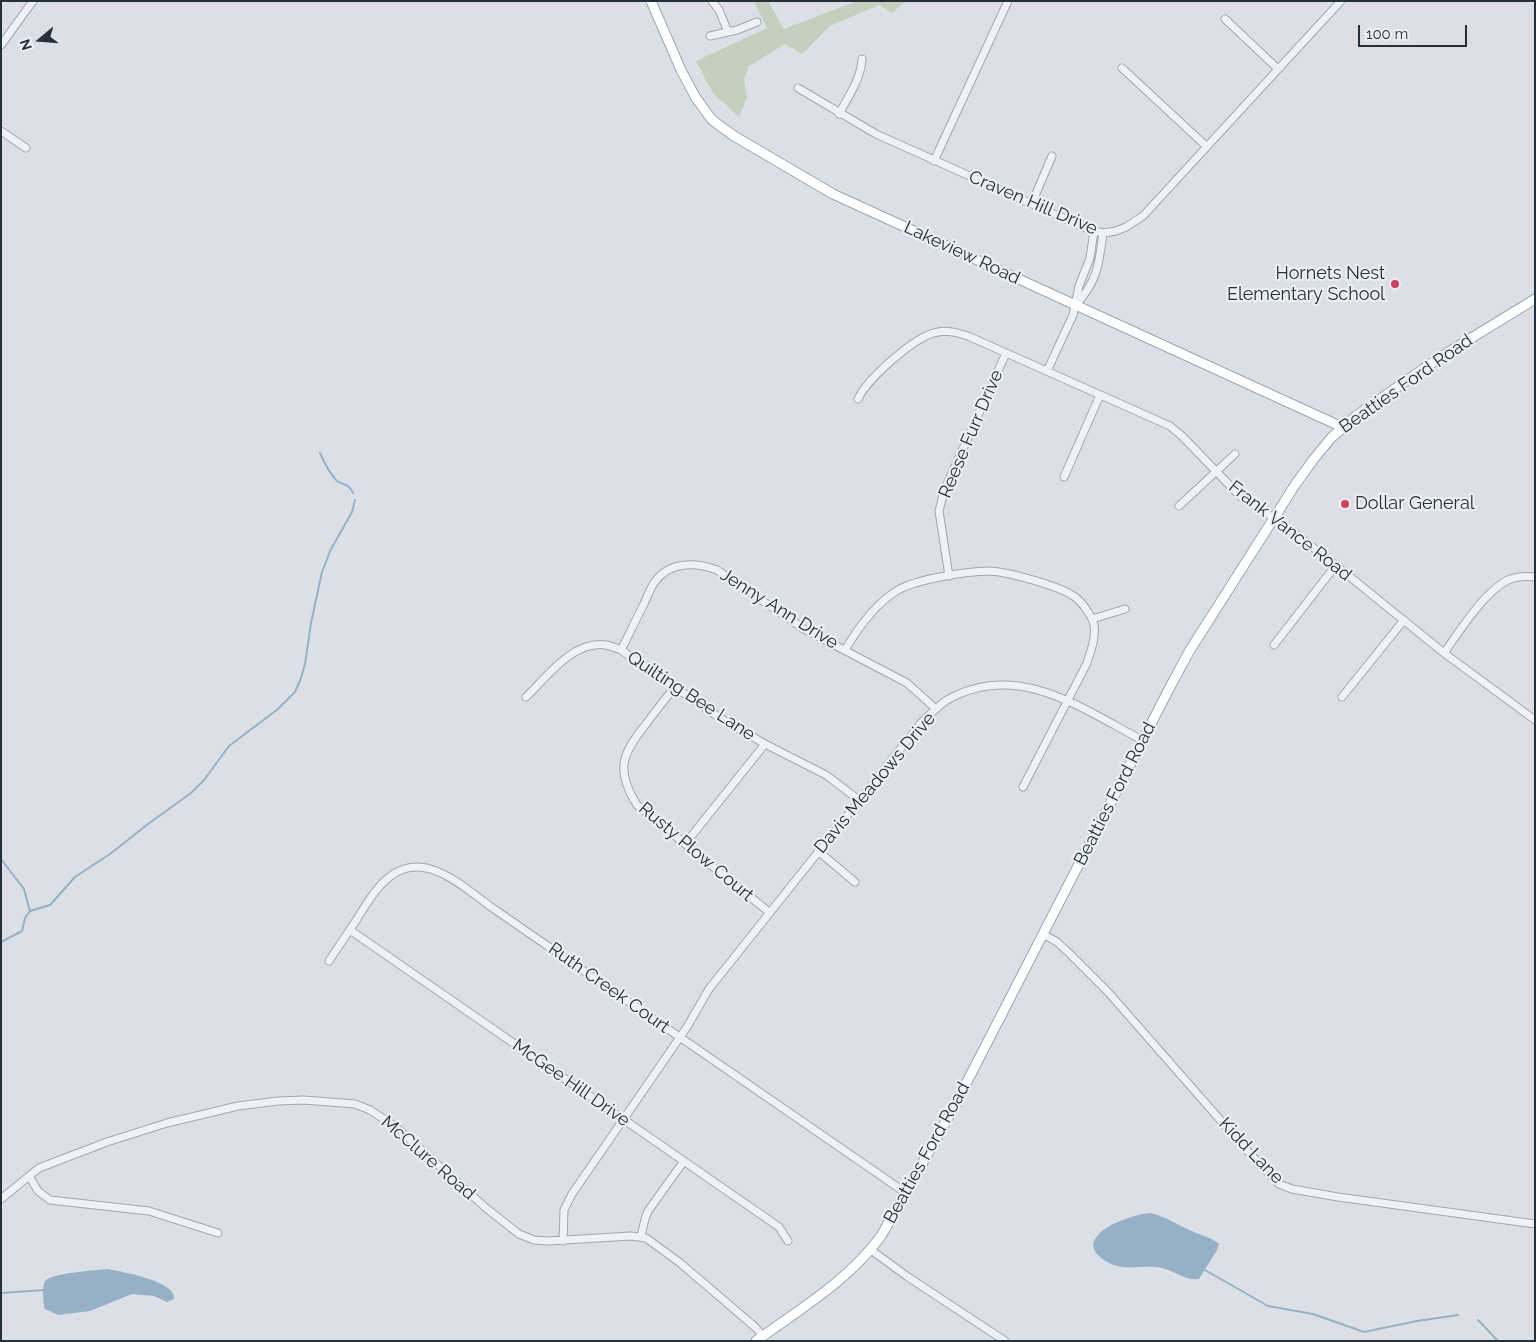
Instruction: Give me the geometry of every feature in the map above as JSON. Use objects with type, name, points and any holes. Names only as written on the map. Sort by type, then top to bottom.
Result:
[{"type":"main road","name":"Lakeview Road","points":[[651,1],[681,70],[696,98],[712,120],[734,136],[833,194],[1342,428]]},
{"type":"main road","name":"Beatties Ford Road","points":[[759,1338],[849,1273],[871,1250],[881,1236],[952,1111],[1190,650],[1313,460],[1342,428],[1383,396],[1442,356],[1535,299]]},
{"type":"street","points":[[1,45],[33,1]]},
{"type":"street","points":[[712,1],[719,10],[728,32]]},
{"type":"street","points":[[934,160],[1008,1]]},
{"type":"street","name":"Craven Hill Drive","points":[[798,88],[839,114],[876,134],[1071,222],[1103,233],[1126,227],[1142,216],[1341,1]]},
{"type":"street","points":[[1225,19],[1278,68]]},
{"type":"street","points":[[710,36],[757,22]]},
{"type":"street","points":[[839,114],[853,89],[862,66],[862,59]]},
{"type":"street","points":[[1122,68],[1206,146]]},
{"type":"street","points":[[1,131],[26,148]]},
{"type":"street","points":[[1032,203],[1052,156]]},
{"type":"street","points":[[1047,371],[1074,315],[1079,286],[1090,258],[1094,231]]},
{"type":"street","points":[[1076,305],[1089,290],[1097,271],[1103,233]]},
{"type":"street","name":"Frank Vance Road","points":[[858,399],[866,385],[916,341],[936,332],[950,331],[968,336],[1177,431],[1240,496],[1274,518],[1336,565],[1444,653],[1535,720]]},
{"type":"street","name":"Reese Furr Drive","points":[[949,576],[939,511],[944,491],[1006,353]]},
{"type":"street","points":[[1064,477],[1100,395]]},
{"type":"street","points":[[1179,506],[1235,454]]},
{"type":"street","name":"Jenny Ann Drive","points":[[621,650],[654,583],[664,572],[679,565],[690,564],[717,570],[804,629],[907,683],[936,709]]},
{"type":"street","points":[[1274,645],[1336,565]]},
{"type":"street","points":[[845,650],[879,604],[898,590],[919,581],[988,571],[1058,588],[1076,598],[1092,619],[1094,642],[1087,663],[1066,700],[1023,786]]},
{"type":"street","points":[[1444,653],[1497,586],[1509,579],[1524,576],[1535,577]]},
{"type":"street","points":[[1092,619],[1125,609]]},
{"type":"street","points":[[1342,697],[1404,620]]},
{"type":"street","name":"Quilting Bee Lane","points":[[526,697],[564,660],[576,651],[591,646],[605,645],[621,650],[720,718],[765,744],[826,775],[859,800]]},
{"type":"street","name":"Davis Meadows Drive","points":[[563,1241],[563,1221],[567,1203],[680,1037],[708,988],[921,723],[936,709],[962,693],[979,688],[1011,684],[1032,687],[1066,700],[1142,740]]},
{"type":"street","name":"Rusty Plow Court","points":[[675,687],[633,740],[625,754],[623,772],[628,790],[637,805],[769,912]]},
{"type":"street","points":[[686,844],[765,744]]},
{"type":"street","points":[[818,851],[856,882]]},
{"type":"street","name":"Ruth Creek Court","points":[[329,961],[378,886],[393,874],[410,868],[436,871],[906,1193]]},
{"type":"street","name":"McGee Hill Drive","points":[[350,930],[779,1227],[788,1241]]},
{"type":"street","name":"Kidd Lane","points":[[1044,934],[1063,947],[1108,992],[1251,1155],[1279,1184],[1292,1189],[1338,1197],[1535,1224]]},
{"type":"street","name":"McClure Road","points":[[1,1199],[39,1168],[167,1122],[238,1106],[304,1100],[355,1104],[370,1110],[396,1127],[486,1208],[519,1234],[534,1240],[563,1241],[640,1236]]},
{"type":"street","points":[[684,1161],[648,1211],[640,1236],[652,1241],[679,1262],[753,1326],[759,1338]]},
{"type":"street","points":[[29,1176],[38,1191],[50,1200],[149,1211],[218,1233]]},
{"type":"street","points":[[871,1250],[908,1277],[1005,1341]]},
{"type":"green space","points":[[754,1],[768,1],[784,29],[857,1],[906,1],[892,13],[879,5],[830,26],[802,54],[785,44],[749,66],[744,80],[747,97],[739,117],[712,92],[696,61],[767,28]]},
{"type":"water","points":[[1150,1213],[1210,1238],[1219,1244],[1199,1279],[1190,1279],[1167,1269],[1156,1267],[1115,1266],[1097,1254],[1093,1245],[1096,1237],[1104,1230],[1127,1218]]},
{"type":"water","points":[[108,1269],[158,1282],[173,1293],[174,1299],[167,1302],[154,1296],[132,1294],[90,1311],[58,1315],[45,1309],[43,1287],[45,1281],[49,1278],[75,1272]]},
{"type":"waterway","points":[[320,453],[334,478],[348,486],[353,493]]},
{"type":"waterway","points":[[1,942],[22,931],[25,918],[30,911],[50,905],[75,877],[110,854],[191,793],[204,780],[229,746],[278,709],[295,692],[305,664],[311,623],[322,572],[331,549],[352,512],[355,500]]},
{"type":"waterway","points":[[1,859],[24,889],[30,911]]},
{"type":"waterway","points":[[1205,1270],[1268,1306],[1313,1314],[1364,1332],[1458,1315]]},
{"type":"waterway","points":[[1,1293],[44,1290]]},
{"type":"waterway","points":[[1478,1320],[1498,1341]]},
{"type":"place","name":"Hornets Nest Elementary School","points":[[1395,284]]},
{"type":"place","name":"Dollar General","points":[[1345,504]]}]
